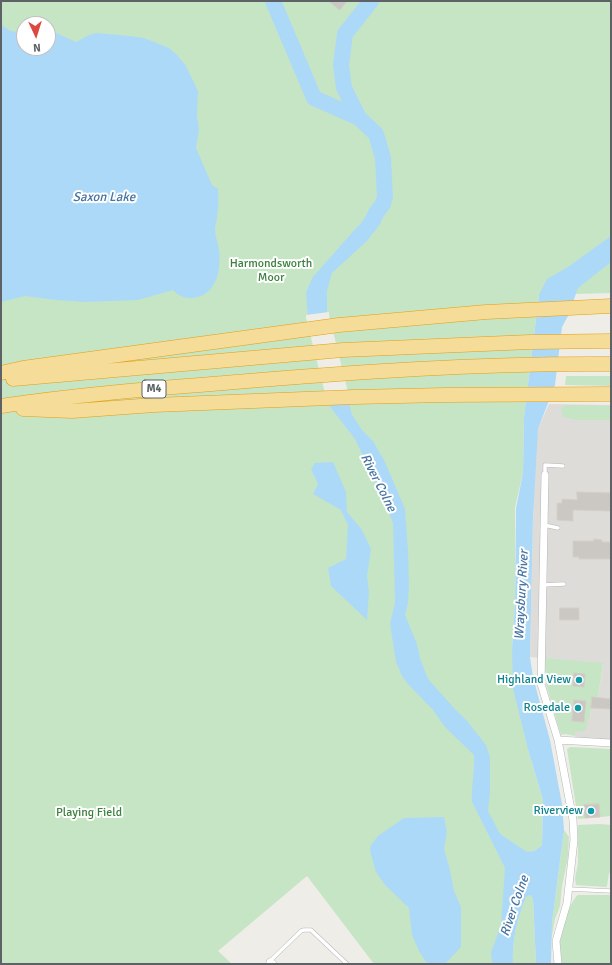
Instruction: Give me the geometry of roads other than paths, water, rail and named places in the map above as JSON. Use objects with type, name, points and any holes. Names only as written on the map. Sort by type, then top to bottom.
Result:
[{"type":"highway","points":[[1,373],[23,368],[339,325],[410,318],[536,309],[580,306],[611,306]]},
{"type":"highway","name":"M4","points":[[1,380],[343,350],[530,342],[611,341]]},
{"type":"highway","name":"M4","points":[[1,408],[56,398],[308,375],[528,365],[611,364]]},
{"type":"highway","points":[[1,408],[72,411],[154,405],[315,398],[520,394],[611,394]]},
{"type":"street","points":[[545,475],[541,684],[558,740],[573,820],[574,840],[567,903],[556,941],[558,964]]},
{"type":"street","points":[[558,740],[611,743]]},
{"type":"lane","points":[[545,475],[545,465],[563,466]]},
{"type":"lane","points":[[543,524],[558,528]]},
{"type":"lane","points":[[542,585],[564,584]]},
{"type":"lane","points":[[568,889],[611,891]]},
{"type":"lane","points":[[272,963],[301,931],[311,930],[347,964]]},
{"type":"water","name":"Saxon Lake","points":[[1,25],[11,31],[16,32],[16,56],[56,56],[56,33],[76,42],[89,35],[97,33],[144,38],[169,48],[186,66],[198,91],[197,116],[199,130],[196,148],[212,185],[218,189],[218,210],[215,234],[219,250],[219,271],[214,284],[205,294],[195,298],[184,297],[173,290],[138,300],[85,302],[25,296],[1,302]]},
{"type":"water","name":"Wraysbury River","points":[[380,208],[380,221],[368,240],[332,273],[327,291],[327,316],[352,415],[362,430],[373,441],[385,462],[405,509],[409,583],[408,603],[405,615],[417,644],[420,658],[428,679],[467,721],[486,745],[490,757],[490,792],[488,811],[500,834],[527,852],[534,851],[542,845],[543,800],[529,753],[513,689],[512,648],[515,605],[516,508],[523,473],[524,417],[539,295],[547,279],[568,267],[611,236],[611,262],[578,288],[568,316],[562,327],[555,385],[538,429],[533,518],[530,657],[533,677],[550,740],[562,804],[564,830],[552,923],[551,964],[536,964],[533,899],[530,895],[526,897],[520,913],[514,938],[513,964],[502,964],[499,953],[505,868],[472,802],[474,755],[445,727],[433,710],[408,684],[402,676],[396,662],[390,624],[395,602],[393,523],[355,439],[331,408],[308,318],[306,293],[312,278],[358,226],[370,218]]},
{"type":"water","points":[[333,462],[346,492],[347,512],[362,530],[371,549],[367,576],[369,591],[367,620],[331,586],[328,568],[346,559],[348,525],[341,510],[313,494],[318,484],[311,469],[315,463]]},
{"type":"water","points":[[444,817],[447,832],[444,849],[454,891],[461,907],[461,947],[445,964],[430,964],[426,962],[419,951],[412,935],[409,908],[385,885],[376,872],[370,851],[371,845],[378,836],[404,818]]},
{"type":"waterway","points":[[273,1],[314,98],[359,118]]},
{"type":"waterway","name":"River Colne","points":[[368,227],[383,204],[385,197],[383,158],[376,134],[359,118],[344,88],[341,65],[345,34],[371,1]]},
{"type":"waterway","name":"River Colne","points":[[501,964],[499,954],[507,932]]},
{"type":"place","name":"Highland View","points":[[579,680]]},
{"type":"place","name":"Rosedale","points":[[578,708]]},
{"type":"place","name":"Riverview","points":[[591,811]]},
{"type":"park label","name":"Harmondsworth Moor","points":[[271,271]]},
{"type":"park label","name":"Playing Field","points":[[89,813]]}]
